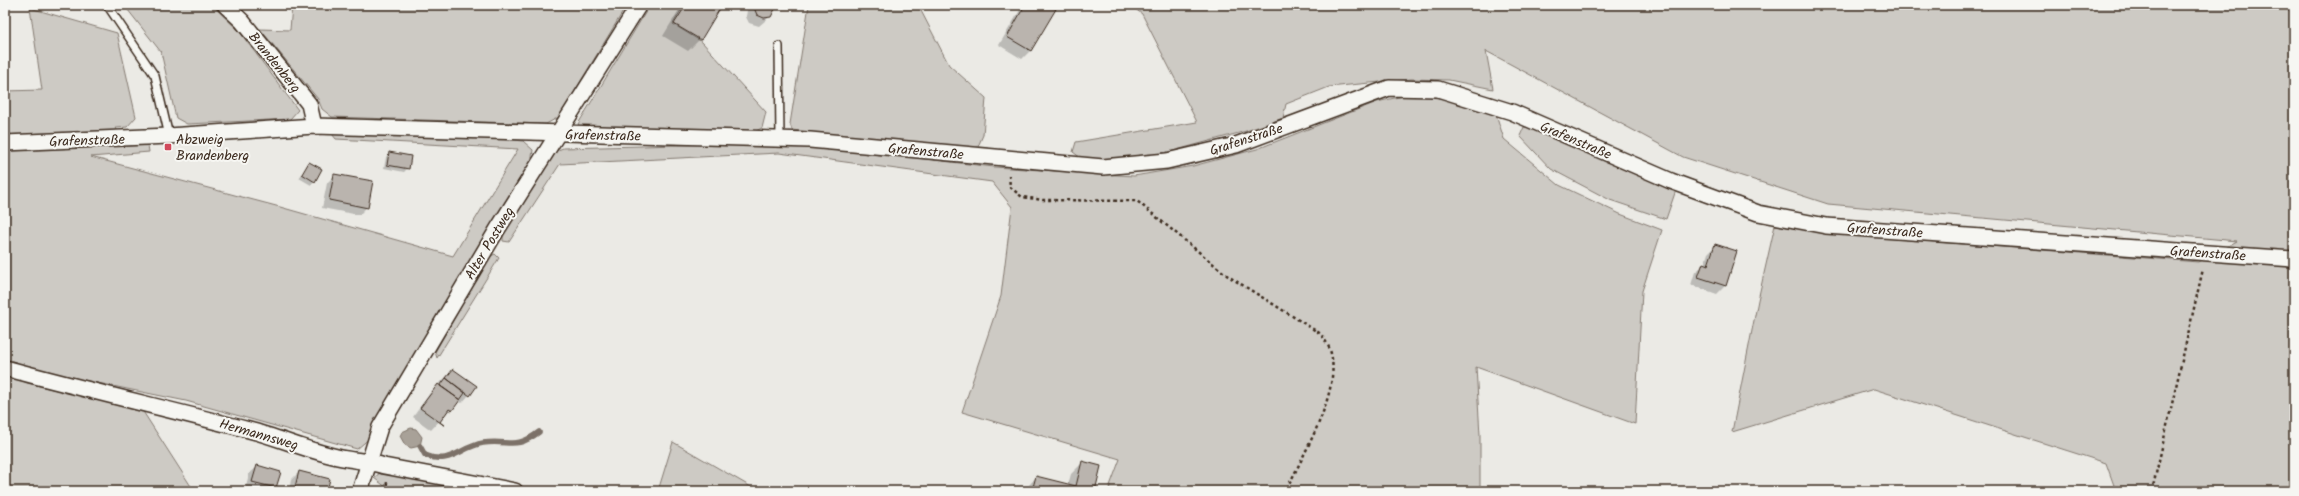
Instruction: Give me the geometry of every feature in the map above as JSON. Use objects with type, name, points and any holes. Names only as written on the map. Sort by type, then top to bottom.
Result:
[{"type":"street","name":"Brandenberg","points":[[225,5],[242,20],[309,104],[314,126]]},
{"type":"street","name":"Alter Postweg","points":[[360,491],[380,427],[497,230],[556,134],[639,5]]},
{"type":"street","name":"Grafenstraße","points":[[5,143],[169,136],[314,126],[810,140],[1103,167],[1167,161],[1236,145],[1389,88],[1438,89],[1512,112],[1671,181],[1758,213],[1826,226],[2294,259]]},
{"type":"street","name":"Hermannsweg","points":[[5,368],[98,394],[163,408],[272,436],[342,458],[369,461],[384,466],[515,491]]},
{"type":"lane","points":[[107,5],[155,76],[169,136]]},
{"type":"lane","points":[[779,46],[780,140]]},
{"type":"path","points":[[1010,158],[1010,188],[1022,197],[1043,200],[1137,201],[1228,276],[1321,334],[1330,349],[1332,363],[1331,387],[1314,431],[1286,491]]},
{"type":"path","points":[[2152,491],[2207,253]]},
{"type":"shaded area","points":[[124,5],[212,5],[239,31],[298,110],[290,119],[187,124],[176,118],[161,52]]},
{"type":"shaded area","points":[[292,5],[627,5],[559,117],[546,124],[332,117],[322,109],[318,99],[260,29],[290,30]]},
{"type":"shaded area","points":[[650,5],[684,5],[673,24],[702,42],[766,112],[762,128],[755,131],[625,131],[582,128],[578,124]]},
{"type":"shaded area","points":[[809,5],[918,5],[949,65],[986,98],[983,135],[976,151],[792,130],[790,124]]},
{"type":"shaded area","points":[[1130,5],[2294,5],[2294,491],[2116,491],[2106,463],[1874,389],[1732,432],[1758,300],[1775,225],[1832,234],[2198,262],[2237,241],[1828,204],[1683,157],[1486,51],[1493,89],[1449,80],[1411,79],[1329,87],[1286,104],[1283,118],[1246,131],[1169,152],[1111,161],[1081,158],[1073,152],[1076,142],[1197,122],[1142,14]]},
{"type":"shaded area","points":[[30,8],[117,33],[136,117],[127,127],[115,128],[119,133],[5,137],[5,91],[42,90]]},
{"type":"shaded area","points":[[1412,94],[1451,100],[1495,111],[1504,139],[1559,185],[1620,214],[1662,230],[1642,291],[1635,424],[1476,367],[1480,435],[1480,491],[1108,491],[1120,459],[962,412],[1001,296],[1012,207],[992,182],[779,153],[560,164],[509,242],[503,241],[503,231],[551,153],[563,148],[758,143],[848,150],[994,167],[1134,176],[1193,166],[1257,149],[1377,102]]},
{"type":"shaded area","points":[[1524,127],[1536,128],[1676,190],[1666,219],[1610,200],[1551,169],[1520,136]]},
{"type":"shaded area","points":[[333,131],[489,137],[523,141],[533,150],[531,163],[371,437],[357,449],[186,401],[5,364],[5,151],[148,145],[149,152],[91,157],[280,207],[453,256],[518,149],[336,139],[332,134]]},
{"type":"shaded area","points":[[495,254],[499,258],[437,358],[435,352],[489,257]]},
{"type":"shaded area","points":[[5,372],[27,383],[142,410],[194,491],[5,491]]},
{"type":"shaded area","points":[[411,428],[416,429],[422,437],[420,446],[411,448],[405,445],[400,436],[402,432]]},
{"type":"shaded area","points":[[673,442],[758,491],[658,491]]},
{"type":"shaded area","points":[[381,472],[477,491],[391,491],[374,478]]},
{"type":"building","points":[[686,5],[722,5],[701,40],[674,24]]},
{"type":"building","points":[[753,5],[776,5],[776,7],[771,17],[764,18],[757,15]]},
{"type":"building","points":[[1025,5],[1049,5],[1056,9],[1031,51],[1007,37]]},
{"type":"building","points":[[389,152],[411,156],[409,169],[387,165]]},
{"type":"building","points":[[309,162],[322,169],[315,182],[302,174]]},
{"type":"building","points":[[334,174],[373,181],[368,208],[329,200]]},
{"type":"building","points":[[1715,244],[1737,251],[1726,286],[1698,277],[1703,263],[1708,265]]},
{"type":"building","points":[[453,369],[477,386],[470,396],[446,378]]},
{"type":"building","points":[[446,378],[465,393],[460,400],[440,386]]},
{"type":"building","points":[[438,384],[460,400],[452,411],[449,409],[440,422],[445,426],[420,408]]},
{"type":"building","points":[[1082,461],[1101,466],[1095,491],[1032,491],[1036,476],[1076,486]]},
{"type":"building","points":[[257,465],[281,472],[276,488],[252,482]]},
{"type":"building","points":[[299,471],[330,479],[327,491],[294,491]]},
{"type":"waterway","points":[[420,446],[425,455],[434,458],[441,458],[455,455],[468,448],[483,443],[517,443],[530,438],[539,432]]},
{"type":"place","name":"Abzweig Brandenberg","points":[[168,147]]}]
